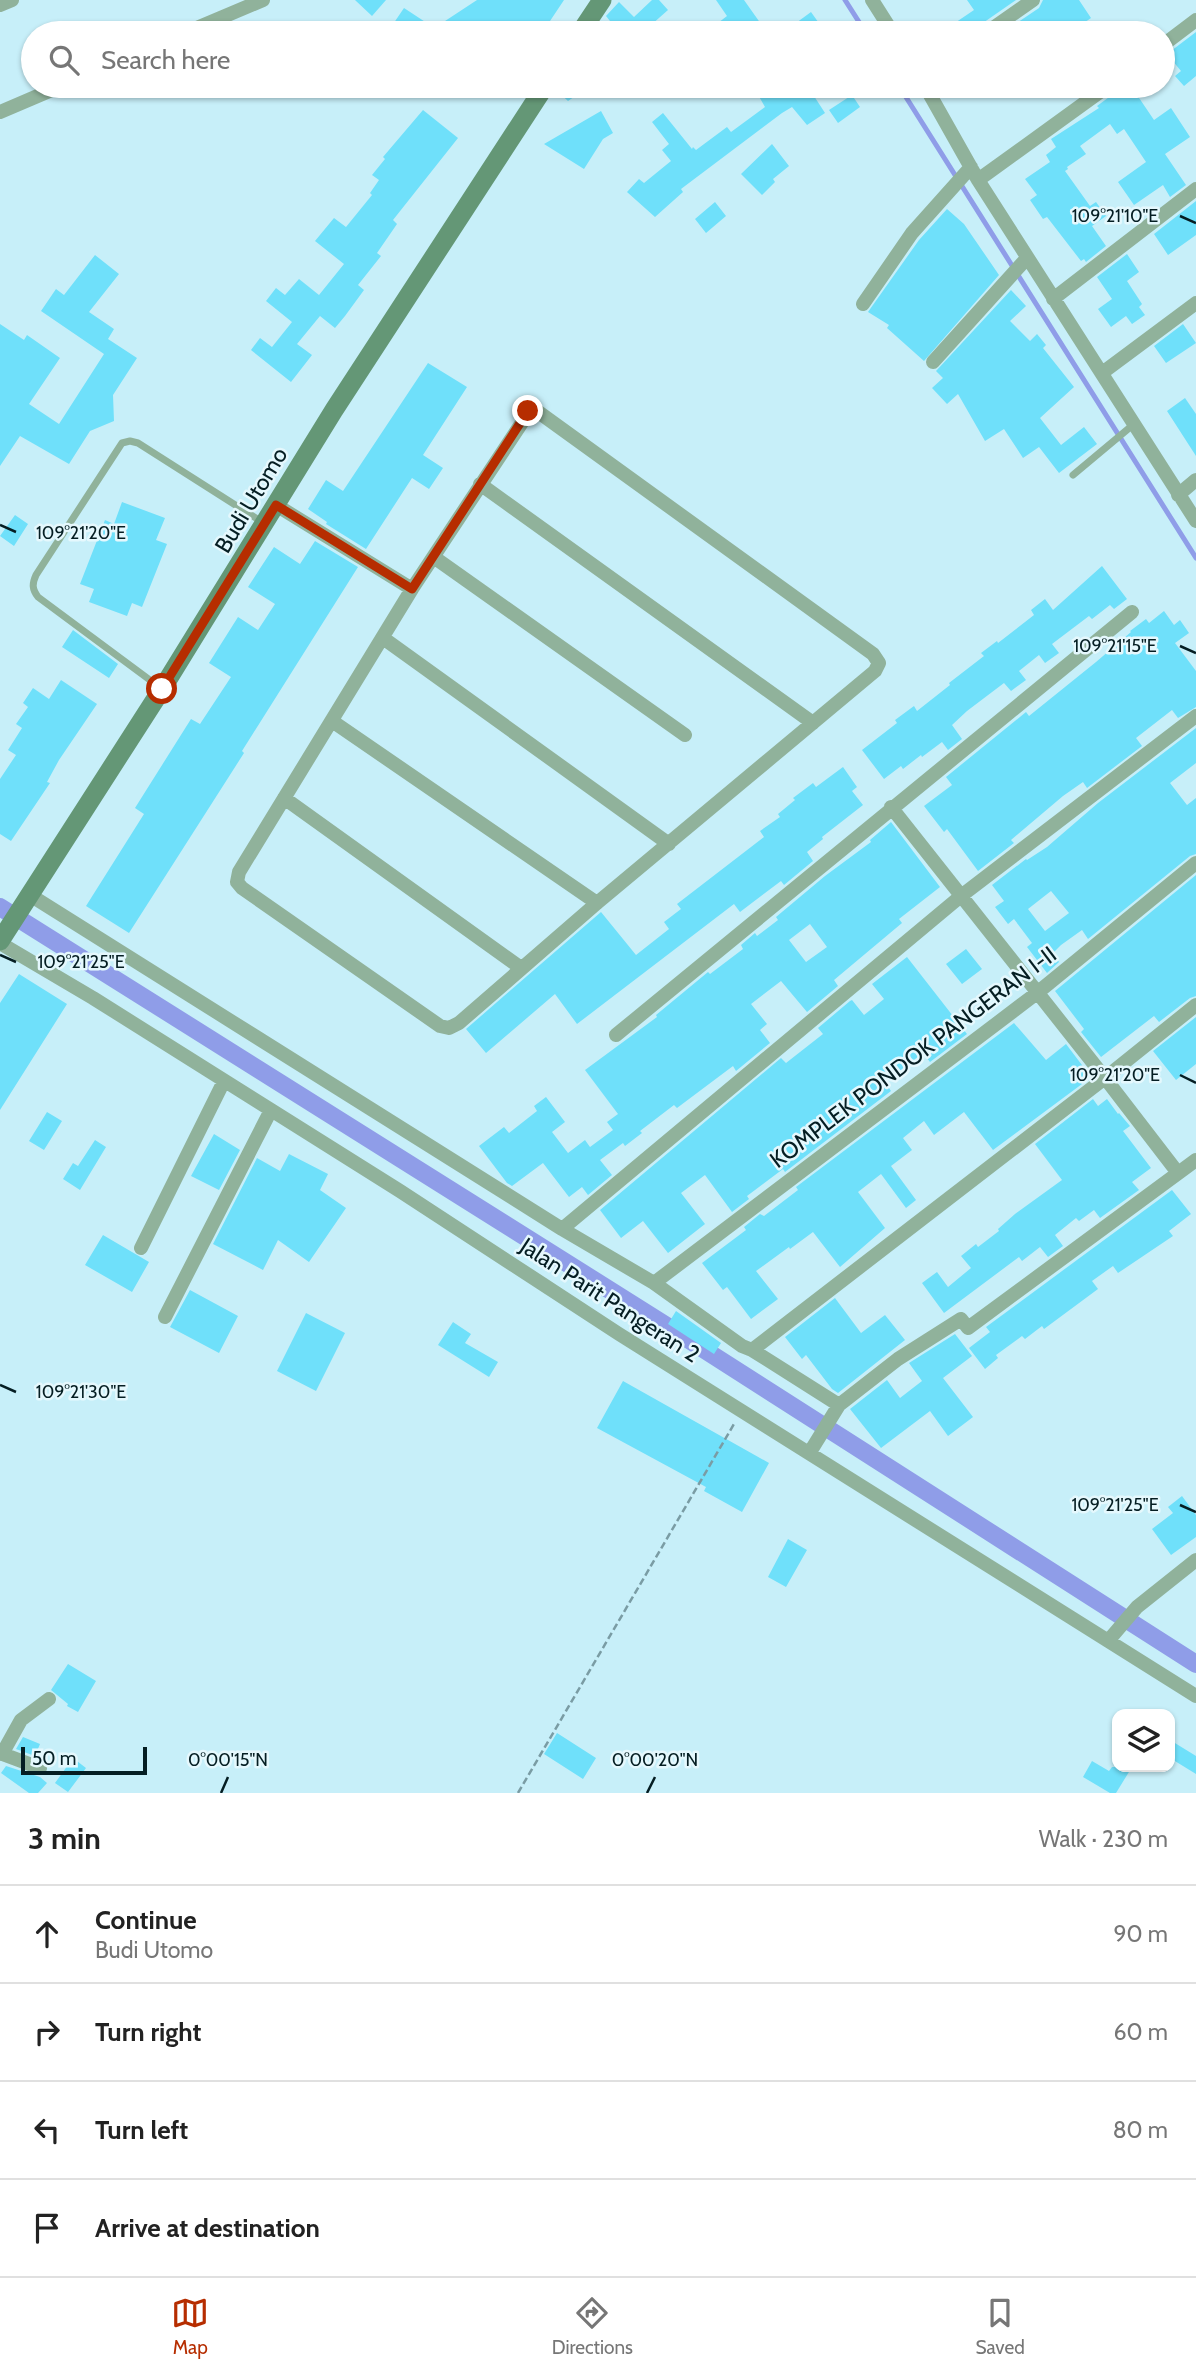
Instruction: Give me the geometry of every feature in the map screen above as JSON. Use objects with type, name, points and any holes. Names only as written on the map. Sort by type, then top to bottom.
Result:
[{"type":"street","points":[[0,5],[12,0]]},
{"type":"street","points":[[213,21],[262,0]]},
{"type":"street","points":[[588,21],[603,0]]},
{"type":"street","points":[[872,0],[885,21]]},
{"type":"street","points":[[1003,21],[1033,0]]},
{"type":"street","points":[[1175,36],[1196,20]]},
{"type":"street","points":[[0,112],[33,98]]},
{"type":"street","name":"Budi Utomo","points":[[2,939],[265,525],[348,387],[537,98]]},
{"type":"street","points":[[931,98],[1024,261],[1054,299],[1102,373],[1131,427],[1196,521]]},
{"type":"street","points":[[863,304],[912,233],[949,192],[972,173],[1089,98]]},
{"type":"street","points":[[1054,299],[1196,189]]},
{"type":"street","points":[[933,362],[1024,261]]},
{"type":"street","points":[[1102,373],[1196,303]]},
{"type":"street","points":[[531,409],[873,654],[879,663],[875,671],[597,903],[459,1023],[449,1028],[440,1026],[237,882],[239,872],[284,798],[412,589],[435,558],[480,484],[531,409]]},
{"type":"street","points":[[1178,495],[1196,480]]},
{"type":"street","points":[[480,484],[813,723]]},
{"type":"street","points":[[276,505],[412,589]]},
{"type":"street","points":[[435,558],[685,736]]},
{"type":"street","points":[[616,1035],[1132,612]]},
{"type":"street","points":[[383,638],[669,844]]},
{"type":"street","points":[[562,1229],[961,896],[1196,716]]},
{"type":"street","points":[[332,721],[597,903]]},
{"type":"street","points":[[284,798],[522,968]]},
{"type":"street","points":[[891,807],[1178,1173]]},
{"type":"street","name":"KOMPLEK PONDOK PANGERAN I-II","points":[[654,1283],[1037,993],[1196,863]]},
{"type":"street","points":[[26,901],[654,1283],[836,1409]]},
{"type":"street","name":"Jalan Parit Pangeran 2","points":[[2,939],[619,1334],[742,1410],[812,1449],[1196,1696]]},
{"type":"street","points":[[752,1350],[1105,1078],[1196,1004]]},
{"type":"street","points":[[141,1248],[224,1081]]},
{"type":"street","points":[[165,1317],[271,1110]]},
{"type":"street","points":[[812,1449],[836,1409],[898,1359],[961,1319],[968,1328],[1196,1160]]},
{"type":"street","points":[[1108,1641],[1137,1607],[1196,1560]]},
{"type":"street","points":[[40,1768],[1,1753],[21,1720],[49,1699]]},
{"type":"lane","points":[[1073,474],[1131,427]]},
{"type":"lane","points":[[162,689],[38,597],[33,591],[36,575],[122,443],[130,441],[138,443],[265,525]]},
{"type":"path","points":[[518,1793],[742,1410]]},
{"type":"building","points":[[355,0],[386,0],[372,16]]},
{"type":"building","points":[[477,0],[564,0],[550,21],[445,21]]},
{"type":"building","points":[[652,0],[659,0],[668,10],[656,21],[610,21],[606,16],[619,2],[634,17]]},
{"type":"building","points":[[716,0],[744,0],[759,21],[721,21],[727,16]]},
{"type":"building","points":[[967,0],[1016,0],[986,21],[958,21],[974,10]]},
{"type":"building","points":[[1043,0],[1079,0],[1091,18],[1087,21],[1020,21],[1039,8]]},
{"type":"building","points":[[404,8],[424,21],[395,21]]},
{"type":"building","points":[[811,12],[817,21],[799,21]]},
{"type":"building","points":[[1196,32],[1196,76],[1184,86],[1175,76],[1181,71],[1175,64],[1175,48]]},
{"type":"building","points":[[760,98],[815,98],[825,113],[807,125],[792,107],[782,113],[681,189],[683,192],[655,217],[627,192],[639,179],[644,183],[671,161],[662,150],[669,144],[652,122],[663,113],[692,149],[693,147],[696,150],[727,127],[731,132],[765,107]]},
{"type":"building","points":[[847,98],[854,98],[860,107],[838,123],[829,110]]},
{"type":"building","points":[[1108,98],[1139,98],[1154,120],[1171,108],[1190,137],[1165,154],[1186,185],[1170,197],[1163,185],[1134,205],[1118,182],[1146,162],[1124,129],[1117,134],[1110,124],[1080,146],[1086,154],[1065,171],[1090,206],[1096,202],[1106,216],[1092,226],[1106,246],[1086,262],[1084,259],[1081,261],[1047,217],[1043,219],[1030,200],[1037,195],[1025,179],[1050,162],[1046,155],[1056,147],[1051,139],[1099,108],[1097,106]]},
{"type":"building","points":[[423,110],[458,138],[393,220],[397,224],[377,253],[381,256],[358,285],[364,290],[345,316],[335,328],[320,316],[297,344],[312,355],[291,382],[251,350],[260,338],[272,347],[292,322],[266,301],[276,288],[285,295],[299,279],[319,295],[344,264],[315,241],[334,218],[346,227],[372,195],[370,193],[379,180],[372,175],[385,159],[383,157]]},
{"type":"building","points":[[601,111],[613,133],[603,139],[584,169],[544,144]]},
{"type":"building","points":[[772,144],[789,166],[773,179],[775,182],[762,195],[741,174]]},
{"type":"building","points":[[1196,201],[1196,235],[1168,255],[1154,234]]},
{"type":"building","points":[[715,202],[726,216],[706,233],[695,219]]},
{"type":"building","points":[[947,209],[964,224],[999,275],[924,361],[887,328],[889,325],[868,312],[919,240]]},
{"type":"building","points":[[1127,254],[1139,272],[1127,281],[1142,304],[1139,307],[1145,315],[1132,324],[1126,316],[1111,327],[1098,309],[1112,299],[1097,277]]},
{"type":"building","points":[[95,255],[119,274],[89,312],[114,329],[108,339],[137,358],[113,395],[114,421],[90,431],[69,464],[20,436],[0,466],[0,324],[24,340],[27,335],[60,358],[29,404],[59,424],[104,354],[41,311],[56,289],[64,295]]},
{"type":"building","points":[[1011,290],[1026,306],[1010,321],[1030,341],[1037,334],[1046,345],[1043,348],[1074,387],[1040,418],[1061,445],[1084,427],[1097,444],[1059,473],[1039,447],[1023,458],[1004,429],[985,441],[958,394],[947,404],[932,388],[943,378],[936,371]]},
{"type":"building","points":[[1183,324],[1196,343],[1166,363],[1154,346]]},
{"type":"building","points":[[428,363],[467,387],[423,455],[443,468],[429,489],[412,478],[366,549],[326,524],[327,522],[308,509],[326,480],[343,491]]},
{"type":"building","points":[[1185,398],[1196,414],[1196,456],[1167,411]]},
{"type":"building","points":[[122,502],[165,518],[156,540],[167,544],[142,607],[132,603],[127,616],[89,602],[94,589],[80,584],[105,520],[114,524]]},
{"type":"building","points":[[15,515],[28,524],[14,546],[0,536]]},
{"type":"building","points":[[315,541],[358,567],[129,933],[86,906],[144,814],[135,808],[191,719],[200,724],[231,677],[209,663],[238,617],[258,630],[275,604],[248,587],[274,547],[300,564]]},
{"type":"building","points":[[1102,566],[1127,599],[1114,609],[1110,605],[1092,619],[1089,616],[1052,644],[1059,653],[1045,663],[1039,655],[1019,671],[1026,680],[1011,691],[1004,683],[967,711],[952,725],[962,739],[948,750],[942,742],[884,779],[862,750],[897,723],[895,720],[914,706],[917,711],[950,685],[949,683],[984,656],[981,653],[1034,615],[1031,610],[1045,599],[1053,610]]},
{"type":"building","points":[[1164,611],[1174,625],[1180,620],[1189,633],[1175,643],[1196,671],[1196,707],[1178,718],[1172,710],[1136,738],[1142,746],[1087,788],[1083,782],[1063,796],[1011,840],[1014,843],[978,871],[947,829],[944,832],[924,806],[952,785],[946,777],[1026,712],[1029,716],[1130,631],[1146,619],[1149,623]]},
{"type":"building","points":[[73,630],[118,664],[109,678],[62,647]]},
{"type":"building","points":[[61,680],[97,704],[59,760],[47,782],[50,783],[11,841],[0,834],[0,779],[16,755],[8,750],[22,728],[16,724],[28,707],[23,703],[33,688],[49,699]]},
{"type":"building","points":[[1196,728],[1196,763],[1170,783],[1187,805],[1196,798],[1196,854],[1190,856],[1088,939],[1082,930],[1061,945],[1053,953],[1059,962],[1047,973],[1027,947],[1032,943],[1014,919],[1008,924],[995,907],[1004,901],[992,885],[1047,847],[1098,803]],"holes":[[[1051,891],[1069,913],[1045,931],[1028,909]]]},
{"type":"building","points":[[843,767],[857,787],[852,791],[863,805],[807,852],[813,861],[784,885],[781,881],[740,912],[734,904],[577,1024],[555,994],[486,1053],[466,1029],[601,912],[636,955],[669,929],[664,922],[681,909],[677,904],[764,837],[760,831],[780,817],[778,814],[795,800],[793,798],[813,783],[816,787]]},
{"type":"building","points":[[891,822],[940,887],[899,919],[902,923],[834,980],[838,986],[807,1012],[781,981],[751,1004],[767,1024],[760,1030],[770,1043],[736,1071],[733,1066],[677,1108],[674,1105],[625,1146],[623,1143],[600,1160],[612,1175],[588,1195],[582,1187],[569,1197],[543,1163],[512,1186],[507,1183],[479,1146],[504,1127],[509,1133],[537,1111],[534,1106],[546,1097],[565,1122],[552,1132],[568,1153],[585,1140],[590,1147],[613,1130],[607,1122],[618,1114],[585,1070],[657,1017],[656,1015],[708,972],[710,974],[743,949],[741,945],[755,933],[757,936],[778,920],[776,917],[871,842],[870,840]],"holes":[[[810,924],[827,947],[806,962],[789,940]]]},
{"type":"building","points":[[1196,875],[1196,996],[1159,1022],[1154,1016],[1101,1057],[1081,1032],[1084,1029],[1055,991]]},
{"type":"building","points":[[966,949],[982,969],[962,984],[946,964]]},
{"type":"building","points":[[907,957],[967,1034],[930,1062],[923,1053],[885,1082],[891,1091],[785,1172],[783,1169],[747,1196],[749,1199],[732,1212],[705,1175],[681,1193],[705,1224],[668,1253],[643,1221],[621,1238],[600,1210],[781,1058],[786,1063],[823,1034],[818,1028],[850,1001],[852,1000],[864,1015],[884,999],[872,984]]},
{"type":"building","points":[[19,974],[67,1004],[0,1110],[0,1003]]},
{"type":"building","points":[[1196,1017],[1196,1064],[1176,1080],[1153,1051]]},
{"type":"building","points":[[1014,1023],[1046,1060],[1066,1044],[1088,1073],[1079,1080],[1082,1084],[993,1150],[964,1112],[934,1135],[924,1121],[903,1138],[912,1150],[891,1166],[916,1200],[906,1208],[881,1174],[858,1192],[885,1228],[840,1267],[813,1232],[790,1249],[789,1247],[756,1271],[778,1299],[751,1319],[727,1287],[723,1290],[702,1263],[746,1230],[744,1227],[760,1214],[764,1216],[798,1190],[796,1187]]},
{"type":"building","points":[[1093,1099],[1098,1106],[1107,1099],[1130,1126],[1123,1131],[1151,1168],[1132,1182],[1139,1190],[1100,1218],[1094,1210],[1079,1221],[1076,1218],[1055,1235],[1063,1246],[1048,1257],[1040,1247],[1022,1261],[1019,1257],[944,1313],[922,1283],[937,1272],[948,1287],[971,1268],[961,1256],[976,1244],[978,1247],[1015,1214],[1062,1180],[1035,1144]]},
{"type":"building","points":[[47,1112],[62,1121],[44,1150],[29,1141]]},
{"type":"building","points":[[214,1134],[240,1150],[219,1190],[191,1176]]},
{"type":"building","points":[[95,1140],[106,1147],[80,1190],[63,1179],[73,1163],[78,1166]]},
{"type":"building","points":[[289,1154],[328,1174],[320,1190],[346,1208],[309,1262],[278,1240],[263,1270],[213,1244],[257,1158],[280,1171]]},
{"type":"building","points":[[1172,1190],[1191,1214],[1169,1231],[1173,1236],[1118,1273],[1113,1266],[1092,1281],[1098,1289],[1044,1329],[1042,1326],[1025,1339],[1022,1336],[996,1355],[998,1358],[985,1369],[969,1348],[990,1332],[986,1327]]},
{"type":"building","points":[[103,1235],[149,1262],[132,1292],[85,1265]]},
{"type":"building","points":[[190,1290],[238,1316],[219,1353],[170,1327]]},
{"type":"building","points":[[835,1298],[861,1333],[885,1315],[905,1340],[838,1393],[806,1355],[802,1359],[785,1337]]},
{"type":"building","points":[[676,1311],[721,1343],[714,1354],[668,1324]]},
{"type":"building","points":[[306,1313],[345,1333],[316,1391],[277,1371]]},
{"type":"building","points":[[453,1322],[471,1334],[465,1343],[498,1362],[489,1377],[438,1345]]},
{"type":"building","points":[[955,1334],[972,1356],[943,1378],[973,1417],[948,1436],[930,1411],[881,1448],[850,1409],[887,1380],[900,1398],[922,1381],[909,1363]]},
{"type":"building","points":[[623,1381],[769,1463],[742,1512],[704,1491],[706,1487],[597,1428]]},
{"type":"building","points":[[1182,1496],[1196,1515],[1196,1537],[1171,1555],[1152,1529],[1173,1513],[1168,1507]]},
{"type":"building","points":[[788,1539],[807,1550],[786,1587],[768,1577]]},
{"type":"building","points":[[68,1664],[96,1681],[78,1712],[67,1706],[68,1704],[51,1690]]},
{"type":"building","points":[[557,1733],[596,1758],[583,1779],[544,1754]]},
{"type":"building","points":[[23,1737],[40,1744],[35,1756],[16,1749]]},
{"type":"building","points":[[1175,1743],[1196,1756],[1196,1774],[1175,1761]]},
{"type":"building","points":[[73,1758],[86,1768],[68,1792],[55,1783]]},
{"type":"building","points":[[1092,1761],[1109,1771],[1112,1767],[1112,1772],[1129,1772],[1116,1793],[1110,1793],[1083,1777]]},
{"type":"building","points":[[6,1766],[40,1777],[47,1783],[38,1793],[29,1793],[1,1773]]},
{"type":"waterway","points":[[845,0],[858,21]]},
{"type":"waterway","points":[[907,98],[1196,558]]},
{"type":"waterway","points":[[0,907],[686,1338],[1196,1664]]},
{"type":"route","points":[[162,689],[276,505],[412,589],[435,558],[528,411]]}]
